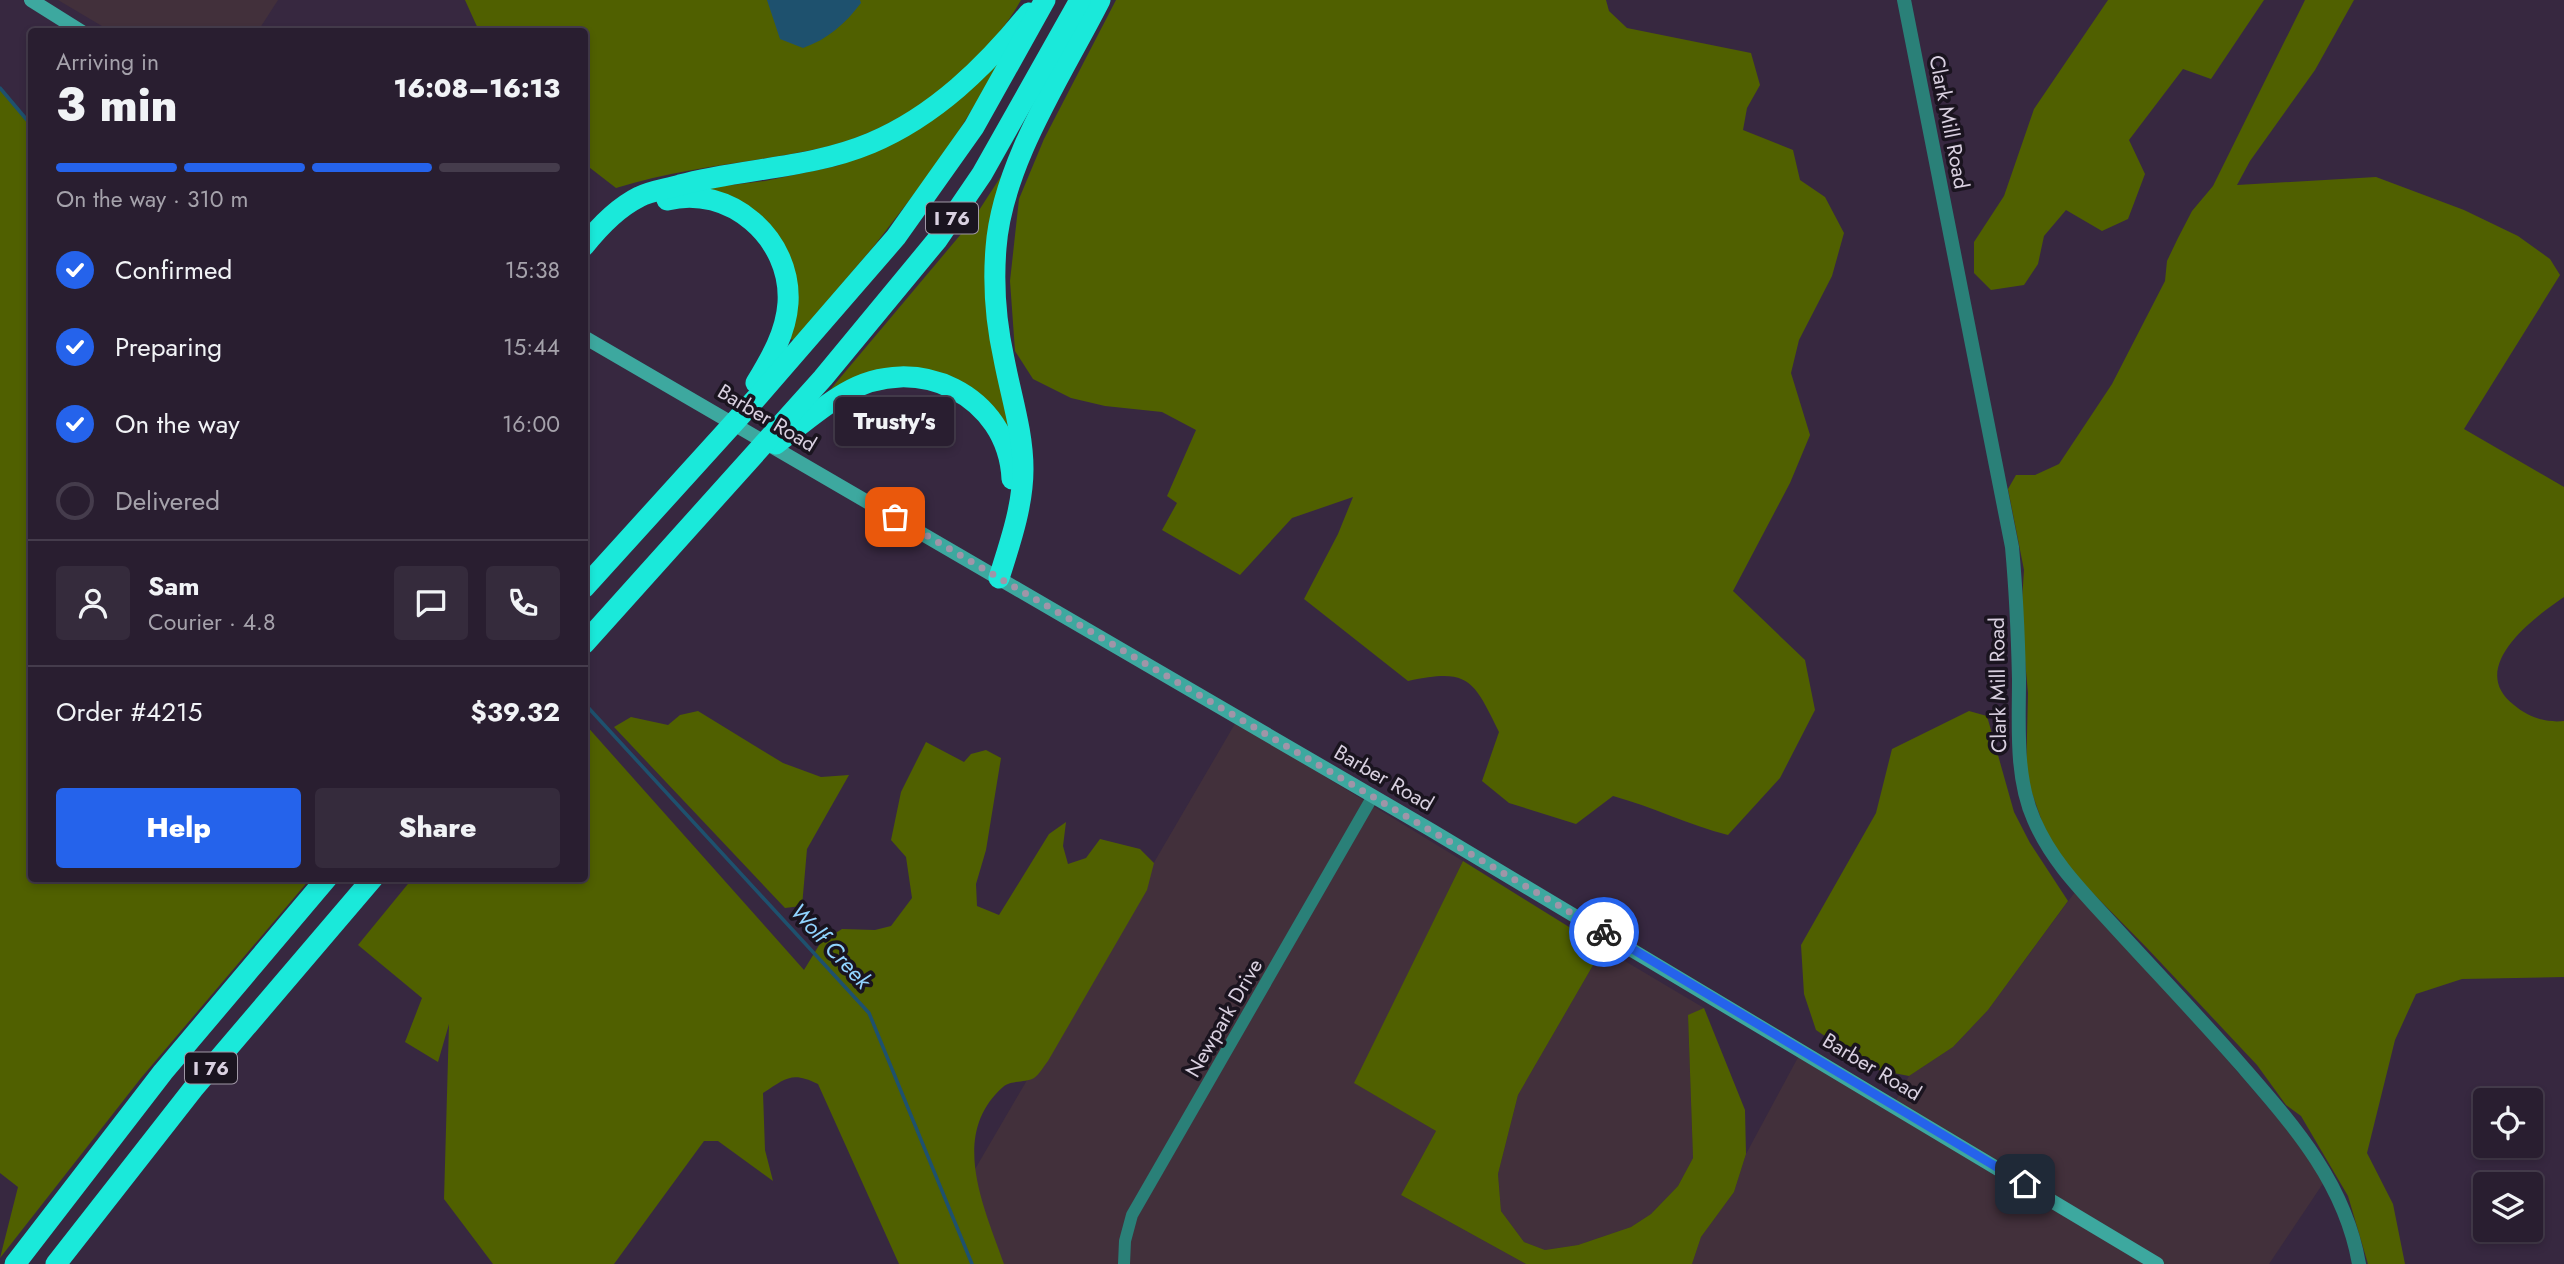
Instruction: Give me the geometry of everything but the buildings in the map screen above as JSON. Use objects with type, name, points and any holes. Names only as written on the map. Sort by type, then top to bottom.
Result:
[{"type":"highway","points":[[588,241],[598,228],[642,195],[709,178],[809,162],[853,150],[890,134],[964,83],[1011,35],[1039,0]]},
{"type":"highway","name":"I 76","points":[[756,393],[896,237],[942,175],[1025,40],[1045,0]]},
{"type":"highway","name":"I 76","points":[[796,420],[937,240],[982,174],[1080,0]]},
{"type":"highway","points":[[994,575],[1021,499],[1023,470],[1021,439],[997,314],[995,267],[1000,219],[1011,173],[1100,0]]},
{"type":"highway","points":[[588,259],[625,217],[646,205],[693,196],[726,204],[748,216],[772,243],[784,271],[788,293],[783,329],[756,393],[588,584]]},
{"type":"highway","points":[[589,639],[740,471],[796,420],[847,391],[886,378],[925,377],[951,386],[973,400],[1001,434],[1012,466],[1010,504],[994,575]]},
{"type":"highway","name":"I 76","points":[[15,1264],[166,1069],[324,882]]},
{"type":"highway","name":"I 76","points":[[56,1264],[193,1089],[370,882]]},
{"type":"main road","points":[[31,0],[76,28]]},
{"type":"main road","name":"Barber Road","points":[[588,339],[1373,796],[1874,1092],[2157,1264]]},
{"type":"street","name":"Clark Mill Road","points":[[1904,0],[2012,547],[2021,767],[2028,805],[2045,842],[2069,878],[2204,1022],[2296,1128],[2337,1195],[2352,1234],[2359,1264]]},
{"type":"street","name":"Newpark Drive","points":[[1124,1264],[1125,1241],[1132,1215],[1373,796]]},
{"type":"shaded area","points":[[58,0],[278,0],[260,28],[105,28]]},
{"type":"shaded area","points":[[1236,722],[1463,861],[1355,1083],[1436,1131],[1401,1195],[1526,1264],[972,1264],[950,1212]]},
{"type":"shaded area","points":[[2078,888],[2328,1176],[2269,1264],[1692,1264],[1701,1237],[1734,1192],[1746,1154],[1802,1050],[1894,1104],[1909,1076],[1953,1047],[1988,1010]]},
{"type":"shaded area","points":[[1603,948],[1704,1008],[1688,1016],[1693,1158],[1678,1186],[1651,1214],[1631,1227],[1578,1245],[1545,1250],[1524,1242],[1501,1211],[1498,1174],[1518,1095]]},
{"type":"green space","points":[[465,0],[1021,0],[985,50],[962,72],[911,111],[883,126],[825,147],[668,175],[616,188],[588,166],[588,28],[478,28]]},
{"type":"green space","points":[[1116,0],[1606,0],[1609,11],[1627,28],[1751,53],[1760,85],[1747,108],[1743,130],[1793,150],[1800,180],[1825,197],[1844,233],[1832,276],[1799,340],[1791,373],[1810,435],[1790,483],[1733,591],[1805,660],[1815,710],[1780,778],[1728,835],[1613,796],[1576,824],[1509,803],[1482,781],[1499,732],[1475,689],[1457,677],[1428,677],[1408,681],[1304,599],[1338,534],[1353,497],[1292,518],[1240,575],[1162,530],[1177,503],[1167,496],[1196,430],[1162,412],[1105,406],[1071,398],[1033,379],[1015,351],[1010,281],[1019,199],[1044,139]]},
{"type":"green space","points":[[2108,0],[2264,0],[2211,79],[2183,69],[2129,140],[2145,174],[2128,219],[2102,231],[2066,210],[2044,236],[2038,264],[2024,285],[1991,290],[1974,273],[1974,242],[2004,196],[2034,109]]},
{"type":"green space","points":[[2305,0],[2354,0],[2315,70],[2250,161],[2237,185],[2376,177],[2464,210],[2518,236],[2550,259],[2560,275],[2464,429],[2564,487],[2564,597],[2536,618],[2509,645],[2497,675],[2501,691],[2519,709],[2544,720],[2564,721],[2564,977],[2462,979],[2416,994],[2395,1040],[2367,1153],[2393,1204],[2405,1264],[2368,1264],[2348,1196],[2301,1116],[2286,1105],[2257,1065],[2069,869],[2046,833],[2026,776],[2028,693],[2021,616],[2024,570],[2008,489],[2016,475],[2035,475],[2059,464],[2112,384],[2165,281],[2167,261],[2178,238],[2192,211],[2213,186]]},
{"type":"green space","points":[[1008,52],[941,159],[874,246],[794,340],[790,339],[788,256],[705,195],[708,188],[765,181],[837,166],[888,146]]},
{"type":"green space","points":[[0,88],[28,121],[28,882],[307,882],[141,1078],[0,1258],[18,1187],[0,1173]]},
{"type":"green space","points":[[1009,164],[995,222],[1018,455],[943,377],[819,403],[972,221]]},
{"type":"green space","points":[[698,711],[783,763],[821,777],[849,775],[807,849],[802,906],[785,908],[614,727],[631,717],[668,725],[680,715]]},
{"type":"green space","points":[[1969,711],[1987,716],[2014,812],[2030,843],[2068,901],[1988,1010],[1953,1047],[1909,1076],[1873,1069],[1816,1030],[1804,994],[1801,945],[1876,813],[1892,749]]},
{"type":"green space","points":[[588,727],[804,970],[821,942],[842,929],[875,930],[891,926],[912,898],[906,857],[891,840],[901,792],[926,742],[964,762],[971,754],[986,750],[1001,758],[986,850],[976,884],[977,906],[999,915],[1049,834],[1066,822],[1063,846],[1068,864],[1086,858],[1100,839],[1140,849],[1154,863],[1147,890],[1040,1073],[1034,1078],[1003,1087],[987,1106],[978,1127],[974,1149],[976,1172],[988,1219],[1004,1264],[899,1264],[818,1084],[795,1077],[784,1080],[763,1093],[765,1150],[773,1181],[718,1141],[704,1141],[614,1264],[493,1264],[444,1199],[449,1024],[438,1062],[405,1042],[422,998],[358,945],[410,882],[588,882]]},
{"type":"green space","points":[[1463,861],[1603,948],[1518,1095],[1498,1174],[1501,1211],[1524,1242],[1545,1250],[1578,1245],[1631,1227],[1651,1214],[1678,1186],[1693,1158],[1688,1015],[1704,1008],[1745,1110],[1746,1154],[1734,1192],[1701,1237],[1692,1264],[1526,1264],[1401,1195],[1436,1131],[1354,1083]]},
{"type":"water","points":[[767,0],[860,0],[861,3],[835,30],[803,48],[780,39]]},
{"type":"waterway","name":"Wolf Creek","points":[[0,88],[28,121]]},
{"type":"waterway","name":"Wolf Creek","points":[[588,707],[869,1013],[972,1264]]},
{"type":"way so far","points":[[895,517],[1604,932]]},
{"type":"place","name":"Trusty's","points":[[895,517]]},
{"type":"route","points":[[1604,932],[2025,1184]]}]
